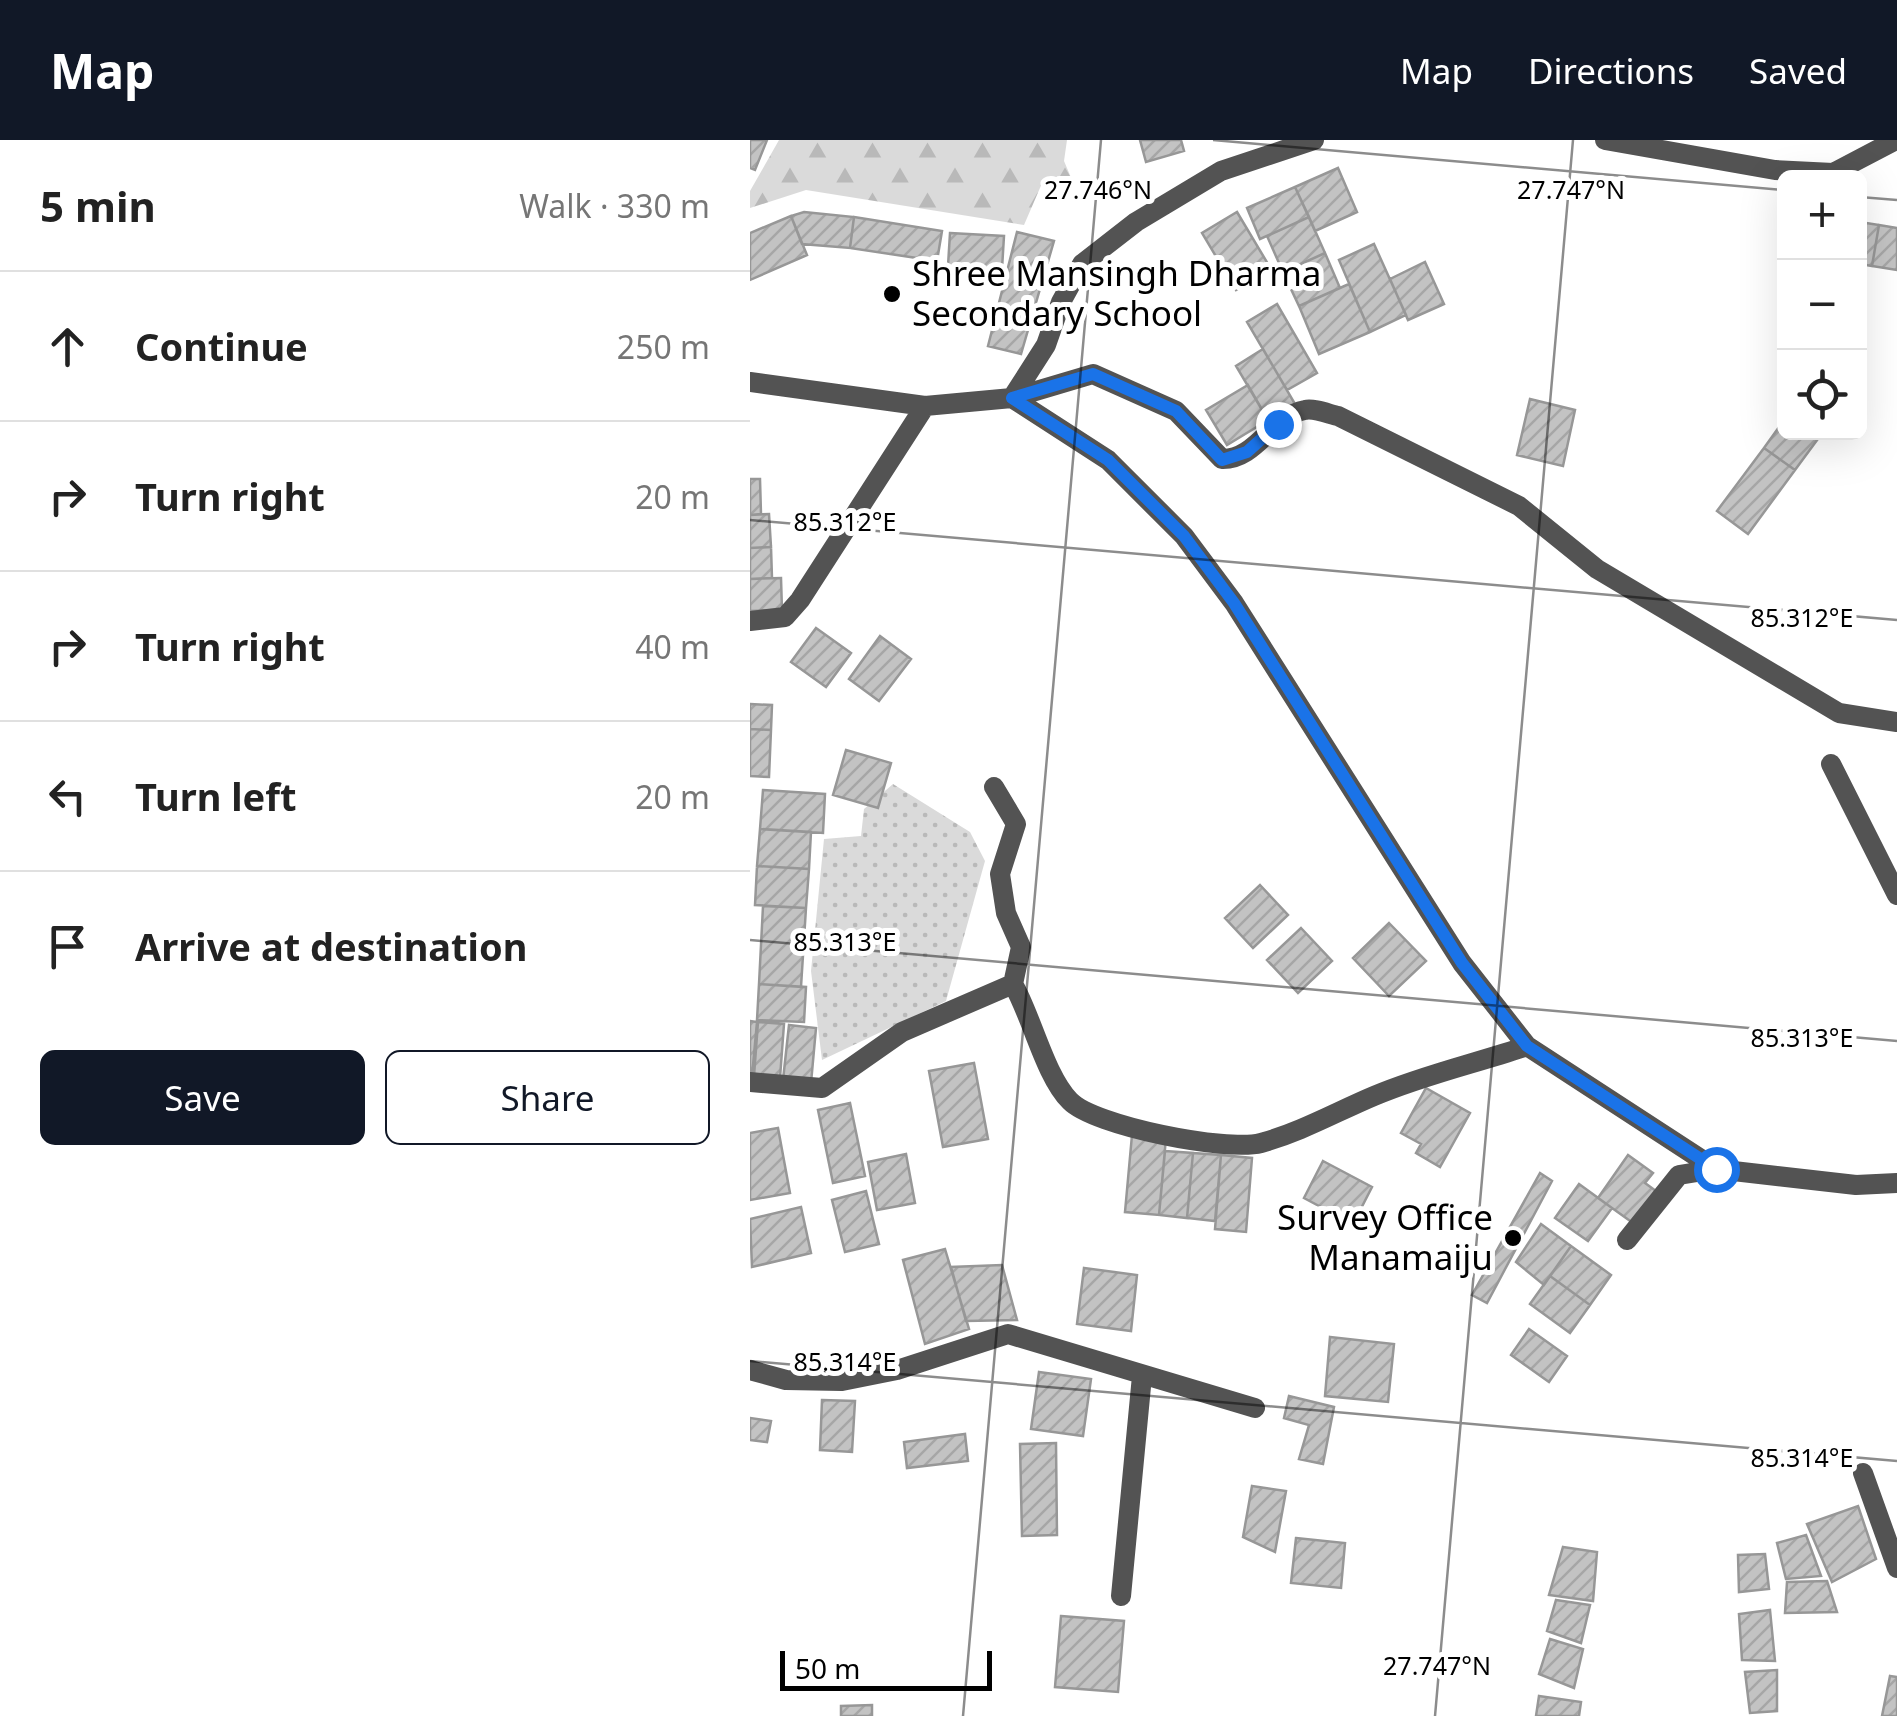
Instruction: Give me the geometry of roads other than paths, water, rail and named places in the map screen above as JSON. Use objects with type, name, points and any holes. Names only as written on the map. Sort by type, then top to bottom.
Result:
[{"type":"street","points":[[1012,398],[1046,345],[1061,302],[1082,264],[1136,222],[1221,171],[1314,140]]},
{"type":"street","points":[[1605,140],[1774,170],[1833,173],[1896,140]]},
{"type":"street","points":[[750,382],[925,406],[1012,398],[1093,374],[1176,411],[1222,460],[1247,452],[1278,424],[1307,409],[1338,416],[1519,506],[1597,569],[1839,713],[1897,722]]},
{"type":"street","points":[[1012,398],[1108,460],[1184,536],[1234,603],[1462,963],[1527,1046],[1716,1169]]},
{"type":"street","points":[[750,620],[785,616],[800,600],[925,406]]},
{"type":"street","points":[[1831,764],[1897,895]]},
{"type":"street","points":[[994,787],[1016,824],[1000,874],[1006,914],[1020,947],[1014,984],[1070,1102],[1097,1119],[1184,1139],[1256,1144],[1320,1122],[1376,1095],[1527,1046]]},
{"type":"street","points":[[750,1082],[822,1088],[902,1032],[1014,984]]},
{"type":"street","points":[[1627,1240],[1679,1175],[1716,1169],[1856,1185],[1897,1183]]},
{"type":"street","points":[[750,1370],[786,1380],[842,1381],[897,1370],[1008,1334],[1255,1408]]},
{"type":"street","points":[[1121,1596],[1142,1376]]},
{"type":"street","points":[[1863,1473],[1897,1568]]},
{"type":"place","name":"Shree Mansingh Dharma Secondary School","points":[[892,294]]},
{"type":"place","name":"Survey Office Manamaiju","points":[[1513,1238]]}]
